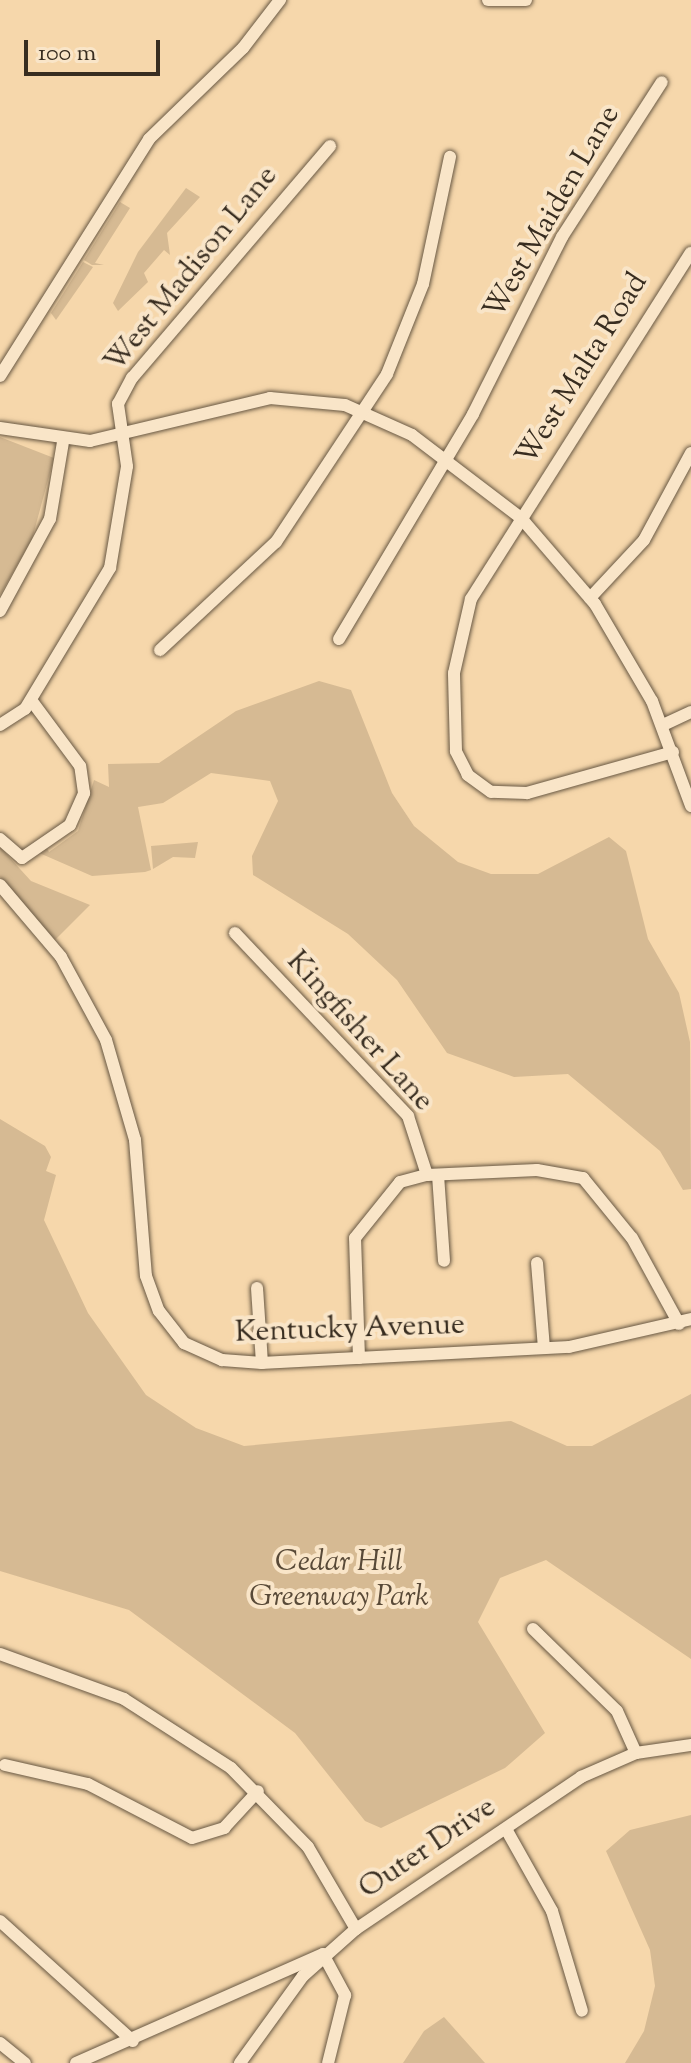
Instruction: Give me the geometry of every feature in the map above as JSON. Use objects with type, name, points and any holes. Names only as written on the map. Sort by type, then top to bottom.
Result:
[{"type":"street","points":[[0,376],[149,139],[243,48],[280,0]]},
{"type":"street","points":[[488,0],[526,0]]},
{"type":"street","name":"West Maiden Lane","points":[[339,639],[447,456],[562,237],[662,82]]},
{"type":"street","name":"West Madison Lane","points":[[31,700],[110,568],[121,534],[124,434],[118,404],[132,378],[330,146]]},
{"type":"street","points":[[160,650],[265,555],[365,411],[414,315],[450,157]]},
{"type":"street","name":"West Malta Road","points":[[673,752],[509,796],[468,775],[456,751],[457,643],[471,599],[691,253]]},
{"type":"street","points":[[0,428],[63,442],[124,434],[254,399],[365,411],[447,456],[521,518],[590,598],[663,725],[691,806]]},
{"type":"street","points":[[0,611],[50,519],[63,442]]},
{"type":"street","points":[[590,598],[644,540],[691,453]]},
{"type":"street","points":[[0,725],[31,700],[80,766],[84,784],[70,825],[22,858],[0,839]]},
{"type":"street","points":[[663,725],[691,712]]},
{"type":"street","name":"Kentucky Avenue","points":[[0,885],[66,964],[115,1061],[135,1140],[146,1276],[159,1311],[201,1353],[262,1363],[544,1348],[603,1343],[685,1321]]},
{"type":"street","name":"Kingfisher Lane","points":[[235,933],[408,1116],[432,1175],[444,1261]]},
{"type":"street","points":[[359,1358],[355,1238],[400,1182],[432,1175],[537,1170],[583,1178],[632,1238],[685,1321]]},
{"type":"street","points":[[537,1263],[544,1348]]},
{"type":"street","points":[[257,1288],[262,1363]]},
{"type":"street","points":[[533,1629],[617,1711],[636,1753]]},
{"type":"street","points":[[0,1654],[124,1699],[258,1791],[308,1847],[356,1929]]},
{"type":"street","name":"Outer Drive","points":[[240,2063],[284,1998],[323,1954],[356,1929],[581,1777],[636,1753],[691,1745]]},
{"type":"street","points":[[5,1765],[88,1784],[192,1838],[224,1828],[258,1791]]},
{"type":"street","points":[[506,1829],[552,1911],[582,2011]]},
{"type":"street","points":[[0,1921],[133,2041]]},
{"type":"street","points":[[76,2063],[268,1983],[323,1954],[345,1995],[328,2063]]},
{"type":"street","points":[[268,1983],[284,1998]]},
{"type":"street","points":[[0,2043],[25,2063]]},
{"type":"green space","points":[[186,188],[200,197],[167,233],[170,255],[164,250],[144,273],[148,282],[118,311],[113,303],[138,252]]},
{"type":"green space","points":[[120,202],[130,208],[95,263],[104,265],[92,265],[84,260]]},
{"type":"green space","points":[[83,262],[93,267],[56,320],[51,313]]},
{"type":"green space","points":[[0,437],[54,458],[32,539],[0,595]]},
{"type":"green space","points":[[319,681],[351,690],[392,793],[414,826],[458,862],[491,874],[538,874],[609,837],[626,851],[648,939],[679,993],[690,1042],[691,1189],[683,1190],[660,1151],[568,1074],[514,1077],[447,1053],[397,980],[348,934],[253,875],[252,856],[278,801],[270,781],[211,773],[163,803],[138,807],[151,870],[145,872],[92,876],[37,852],[46,846],[49,852],[78,831],[94,780],[109,787],[108,764],[159,763],[236,711]]},
{"type":"green space","points":[[198,842],[195,858],[173,857],[153,869],[151,846]]},
{"type":"green space","points":[[0,847],[31,881],[90,905],[55,940],[0,877]]},
{"type":"green space","name":"Cedar Hill Greenway Park","points":[[0,1119],[45,1146],[51,1157],[46,1171],[56,1175],[44,1220],[88,1313],[146,1395],[196,1428],[244,1446],[511,1421],[567,1446],[592,1446],[691,1394],[691,1659],[546,1560],[500,1578],[478,1622],[545,1733],[505,1768],[381,1828],[365,1821],[295,1733],[129,1610],[0,1571]]},
{"type":"green space","points":[[691,1815],[691,2063],[625,2063],[644,2031],[655,1986],[650,1950],[606,1851],[630,1830]]},
{"type":"green space","points":[[444,2017],[485,2063],[403,2063],[424,2031]]}]
